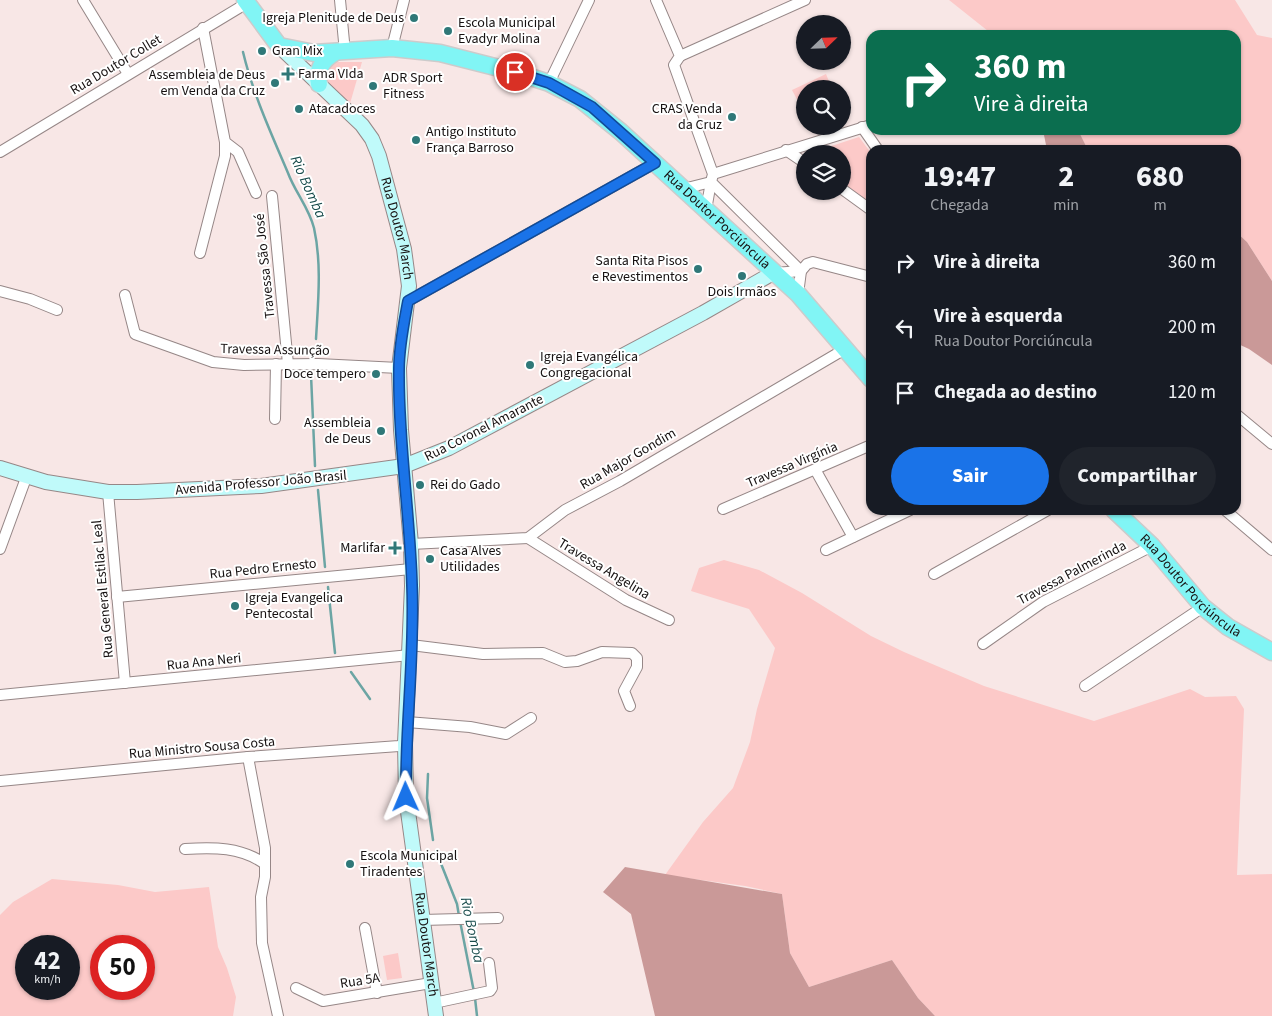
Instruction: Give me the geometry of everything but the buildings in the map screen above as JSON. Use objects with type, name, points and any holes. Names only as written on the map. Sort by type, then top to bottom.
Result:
[{"type":"main road","name":"Rua Doutor March","points":[[251,4],[279,46],[362,125],[379,156],[404,250],[410,286],[399,368],[404,466],[411,544],[411,650],[405,743],[408,823],[435,1009]]},
{"type":"main road","name":"Rua Doutor Porciúncula","points":[[279,46],[308,53],[339,53],[392,48],[440,53],[515,72],[549,83],[592,107],[655,163],[798,294],[866,373]]},
{"type":"main road","points":[[319,84],[318,75],[322,64],[339,53]]},
{"type":"main road","name":"Rua Coronel Amarante","points":[[404,466],[449,448],[720,304],[774,273]]},
{"type":"main road","name":"Avenida Professor João Brasil","points":[[0,468],[26,478],[108,492],[203,490],[251,486],[404,466]]},
{"type":"main road","name":"Rua Doutor Porciúncula","points":[[1119,515],[1152,546],[1203,607],[1228,627],[1272,652]]},
{"type":"street","points":[[83,0],[128,74]]},
{"type":"street","points":[[339,53],[340,0]]},
{"type":"street","points":[[392,48],[404,0]]},
{"type":"street","points":[[549,83],[589,0]]},
{"type":"street","points":[[656,0],[680,56]]},
{"type":"street","points":[[801,271],[712,178],[674,65],[680,56],[805,0]]},
{"type":"street","name":"Rua Doutor Collet","points":[[0,152],[203,28],[251,4]]},
{"type":"street","points":[[200,253],[224,156],[224,142],[203,28]]},
{"type":"street","points":[[683,189],[786,150],[866,126]]},
{"type":"street","points":[[224,142],[238,152],[256,192]]},
{"type":"street","points":[[786,150],[796,157]]},
{"type":"street","points":[[408,301],[655,163]]},
{"type":"street","points":[[706,210],[712,178]]},
{"type":"street","name":"Travessa São José","points":[[272,196],[288,364]]},
{"type":"street","points":[[851,196],[866,206]]},
{"type":"street","points":[[798,294],[801,271],[807,264],[813,262],[866,276]]},
{"type":"street","points":[[774,273],[801,271]]},
{"type":"street","points":[[0,291],[30,299],[57,310]]},
{"type":"street","name":"Travessa Assunção","points":[[125,295],[135,334],[213,362],[244,365],[288,364],[399,368]]},
{"type":"street","name":"Rua Major Gondim","points":[[528,538],[565,510],[620,481],[845,348]]},
{"type":"street","points":[[275,419],[276,364]]},
{"type":"street","points":[[1241,418],[1272,444]]},
{"type":"street","name":"Travessa Virgínia","points":[[723,509],[816,471],[866,447]]},
{"type":"street","points":[[816,471],[853,537]]},
{"type":"street","points":[[0,549],[26,478]]},
{"type":"street","name":"Rua General Estilac Leal","points":[[108,492],[124,683]]},
{"type":"street","points":[[826,550],[899,515]]},
{"type":"street","points":[[934,574],[1039,515]]},
{"type":"street","points":[[1231,515],[1272,550]]},
{"type":"street","points":[[411,544],[528,538]]},
{"type":"street","name":"Travessa Angelina","points":[[528,538],[626,600],[669,620]]},
{"type":"street","name":"Travessa Palmerinda","points":[[983,644],[1043,602],[1152,546]]},
{"type":"street","name":"Rua Pedro Ernesto","points":[[117,597],[411,569]]},
{"type":"street","points":[[1085,686],[1203,607]]},
{"type":"street","name":"Rua Ana Neri","points":[[0,695],[124,683],[411,650],[489,654],[543,652],[565,662],[577,661],[602,652],[621,652],[632,653],[638,661],[624,691],[630,706]]},
{"type":"street","points":[[407,722],[470,727],[506,734],[531,718]]},
{"type":"street","name":"Rua Ministro Sousa Costa","points":[[0,781],[248,757],[399,746],[405,743]]},
{"type":"street","points":[[248,757],[265,848],[261,897],[262,944],[278,1016]]},
{"type":"street","points":[[185,849],[232,849],[254,856],[265,864]]},
{"type":"street","points":[[422,920],[498,918]]},
{"type":"street","points":[[365,928],[377,993]]},
{"type":"street","points":[[435,1009],[492,988],[489,964]]},
{"type":"street","name":"Rua 5A","points":[[296,988],[324,1000],[431,983]]},
{"type":"shaded area","points":[[949,0],[1235,0],[1257,35],[1272,38],[1272,281],[1247,242],[1241,237],[1241,145],[1086,145],[1080,135],[1241,135],[1241,30],[987,30]]},
{"type":"shaded area","points":[[334,62],[362,62],[349,107],[326,85],[323,70]]},
{"type":"shaded area","points":[[826,74],[828,80],[813,80]]},
{"type":"shaded area","points":[[796,88],[796,98],[792,90]]},
{"type":"shaded area","points":[[1044,135],[1080,135],[1086,145],[1046,145]]},
{"type":"shaded area","points":[[859,137],[866,146],[866,200],[851,190],[851,145],[835,145]]},
{"type":"shaded area","points":[[1241,237],[1247,242],[1272,281],[1272,365],[1241,345]]},
{"type":"shaded area","points":[[724,560],[759,570],[802,593],[871,636],[904,652],[984,686],[1094,721],[1190,689],[1205,697],[1236,696],[1244,709],[1237,875],[1272,874],[1272,1016],[935,1016],[918,998],[892,960],[809,987],[790,953],[782,894],[745,886],[665,875],[703,822],[733,788],[750,742],[757,709],[775,648],[749,609],[691,591],[699,568]]},
{"type":"shaded area","points":[[625,867],[782,894],[790,953],[809,987],[892,960],[918,998],[935,1016],[655,1016],[631,914],[603,892]]},
{"type":"shaded area","points":[[52,879],[118,885],[155,892],[209,887],[218,947],[236,997],[233,1016],[0,1016],[0,915],[13,902]]},
{"type":"shaded area","points":[[398,953],[402,978],[387,980],[383,956]]},
{"type":"waterway","name":"Rio Bomba","points":[[243,52],[263,113],[291,180],[309,214],[314,228],[319,269],[316,339]]},
{"type":"waterway","name":"Rio Bomba","points":[[311,375],[315,466]]},
{"type":"waterway","name":"Rio Bomba","points":[[318,490],[325,567]]},
{"type":"waterway","name":"Rio Bomba","points":[[328,587],[335,653]]},
{"type":"waterway","name":"Rio Bomba","points":[[351,672],[370,699]]},
{"type":"waterway","name":"Rio Bomba","points":[[428,774],[427,798],[433,840]]},
{"type":"waterway","name":"Rio Bomba","points":[[436,851],[457,904],[459,916]]},
{"type":"waterway","name":"Rio Bomba","points":[[460,921],[474,992]]},
{"type":"waterway","name":"Rio Bomba","points":[[475,998],[477,1016]]},
{"type":"place","name":"Igreja Plenitude de Deus","points":[[414,18]]},
{"type":"place","name":"Escola Municipal Evadyr Molina","points":[[448,31]]},
{"type":"place","name":"Gran Mix","points":[[262,51]]},
{"type":"place","name":"Farma VIda","points":[[288,74]]},
{"type":"place","name":"Assembleia de Deus em Venda da Cruz","points":[[275,83]]},
{"type":"place","name":"ADR Sport Fitness","points":[[373,86]]},
{"type":"place","name":"Atacadoces","points":[[299,109]]},
{"type":"place","name":"CRAS Venda da Cruz","points":[[732,117]]},
{"type":"place","name":"Antigo Instituto França Barroso","points":[[416,140]]},
{"type":"place","name":"Santa Rita Pisos e Revestimentos","points":[[698,269]]},
{"type":"place","name":"Dois Irmãos","points":[[742,276]]},
{"type":"place","name":"Igreja Evangélica Congregacional","points":[[530,365]]},
{"type":"place","name":"Doce tempero","points":[[376,374]]},
{"type":"place","name":"Assembleia de Deus","points":[[381,431]]},
{"type":"place","name":"Rei do Gado","points":[[420,485]]},
{"type":"place","name":"Marlifar","points":[[395,548]]},
{"type":"place","name":"Casa Alves Utilidades","points":[[430,559]]},
{"type":"place","name":"Igreja Evangelica Pentecostal","points":[[235,606]]},
{"type":"place","name":"Escola Municipal Tiradentes","points":[[350,864]]},
{"type":"route","points":[[406,797],[405,743],[412,633],[412,586],[411,544],[401,430],[399,368],[408,301],[655,163],[592,107],[580,99],[549,83],[515,72]]}]
